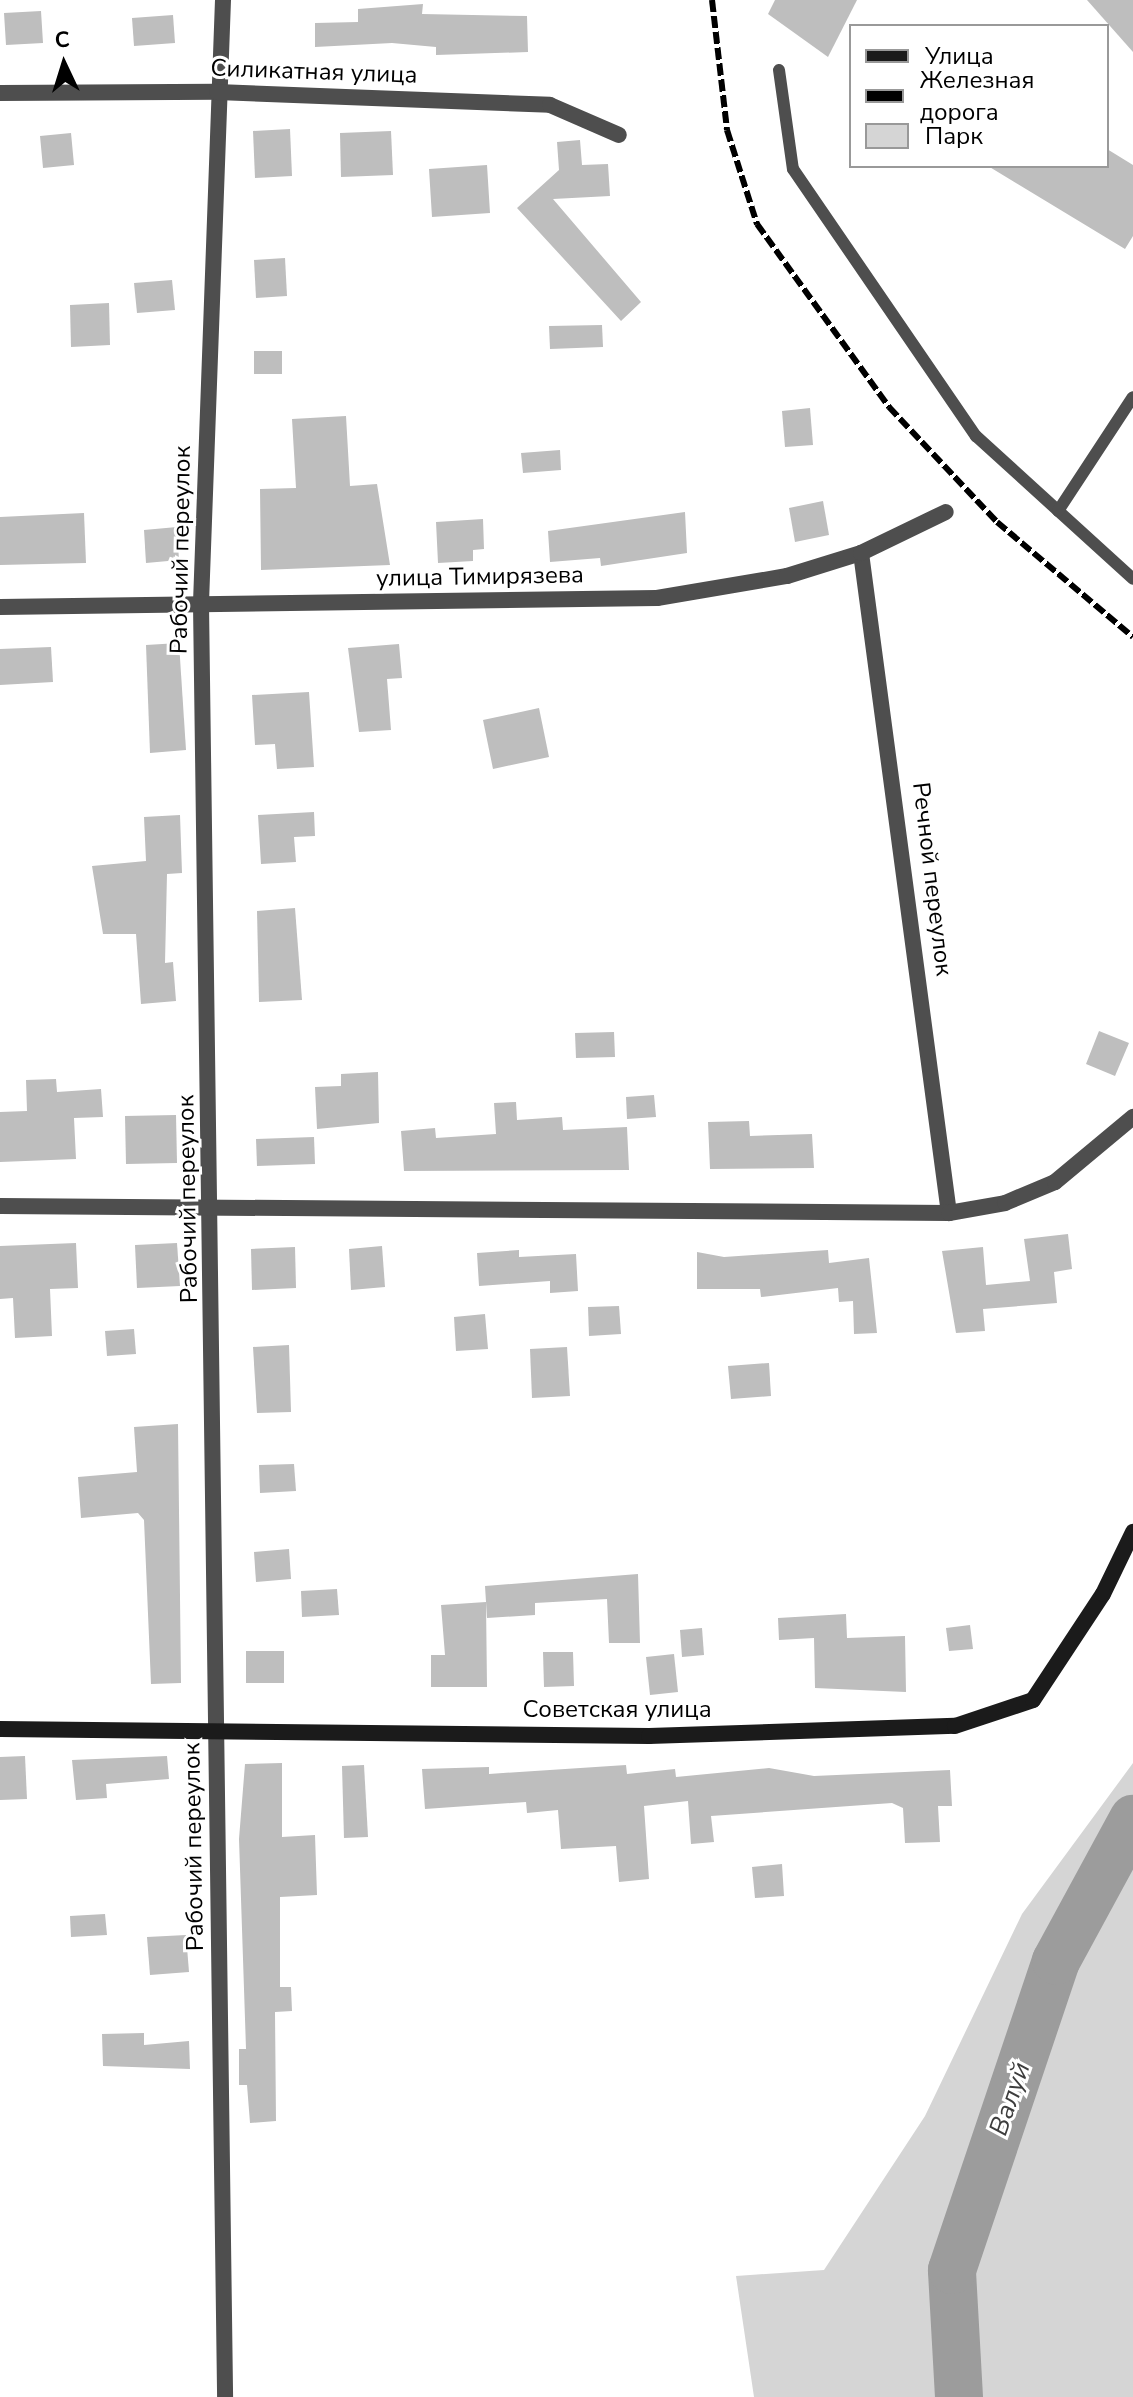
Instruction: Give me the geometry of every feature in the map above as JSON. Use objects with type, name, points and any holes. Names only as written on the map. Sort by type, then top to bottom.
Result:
[{"type":"main road","name":"Советская улица","points":[[0,1729],[649,1736],[955,1726],[1033,1700],[1103,1594],[1133,1532]]},
{"type":"street","name":"Рабочий переулок","points":[[223,0],[217,92],[201,604],[213,1209],[225,2397]]},
{"type":"street","name":"Силикатная улица","points":[[0,93],[217,92],[550,105],[619,135]]},
{"type":"street","name":"улица Тимирязева","points":[[0,607],[657,598],[787,576],[861,553],[946,512]]},
{"type":"street","name":"Речной переулок","points":[[861,553],[949,1213]]},
{"type":"street","points":[[0,1206],[949,1213],[1005,1203],[1055,1182],[1133,1117]]},
{"type":"lane","points":[[779,70],[793,169],[976,436],[1133,579]]},
{"type":"lane","points":[[1058,511],[1133,397]]},
{"type":"green space","points":[[1133,1763],[1133,2397],[754,2397],[736,2276],[824,2270],[925,2116],[1022,1914]]},
{"type":"building","points":[[775,0],[857,0],[828,57],[768,14]]},
{"type":"building","points":[[1087,0],[1133,0],[1133,52],[1109,24]]},
{"type":"building","points":[[423,4],[422,14],[527,16],[528,52],[436,55],[436,47],[392,43],[315,47],[315,23],[358,22],[358,9]]},
{"type":"building","points":[[41,11],[43,43],[6,45],[4,13]]},
{"type":"building","points":[[173,15],[175,43],[134,46],[132,18]]},
{"type":"building","points":[[290,129],[292,176],[255,178],[253,131]]},
{"type":"building","points":[[391,131],[393,175],[341,177],[340,133]]},
{"type":"building","points":[[71,133],[74,165],[43,168],[40,136]]},
{"type":"building","points":[[580,140],[582,165],[608,164],[610,196],[553,199],[641,302],[621,321],[517,208],[559,170],[557,142]]},
{"type":"building","points":[[1109,150],[1133,165],[1133,236],[1125,249],[991,168],[1109,168]]},
{"type":"building","points":[[487,165],[490,213],[432,217],[429,169]]},
{"type":"building","points":[[285,258],[287,296],[256,298],[254,260]]},
{"type":"building","points":[[172,280],[175,310],[137,313],[134,283]]},
{"type":"building","points":[[109,303],[110,345],[71,347],[70,305]]},
{"type":"building","points":[[602,325],[603,347],[550,349],[549,326]]},
{"type":"building","points":[[254,351],[282,351],[282,374],[254,374]]},
{"type":"building","points":[[810,408],[813,445],[785,447],[782,411]]},
{"type":"building","points":[[346,416],[350,486],[377,484],[390,565],[261,570],[260,489],[296,488],[292,419]]},
{"type":"building","points":[[560,450],[561,470],[523,473],[521,453]]},
{"type":"building","points":[[823,501],[829,535],[795,542],[789,508]]},
{"type":"building","points":[[685,512],[687,553],[601,566],[600,558],[550,562],[548,531]]},
{"type":"building","points":[[84,513],[86,563],[0,565],[0,517]]},
{"type":"building","points":[[483,519],[484,549],[473,550],[473,561],[438,563],[436,522]]},
{"type":"building","points":[[177,527],[179,560],[146,563],[144,530]]},
{"type":"building","points":[[179,643],[186,750],[150,753],[146,645]]},
{"type":"building","points":[[399,644],[402,678],[387,679],[391,730],[359,732],[348,648]]},
{"type":"building","points":[[51,647],[53,682],[0,685],[0,649]]},
{"type":"building","points":[[309,692],[314,767],[277,769],[275,744],[255,745],[252,695]]},
{"type":"building","points":[[539,708],[549,757],[493,769],[483,720]]},
{"type":"building","points":[[314,812],[315,836],[294,837],[296,862],[261,864],[258,815]]},
{"type":"building","points":[[180,815],[182,873],[167,874],[165,963],[173,962],[176,1001],[141,1004],[136,934],[103,934],[92,866],[146,861],[144,817]]},
{"type":"building","points":[[295,908],[302,1000],[259,1002],[257,911]]},
{"type":"building","points":[[1099,1031],[1129,1043],[1115,1076],[1086,1064]]},
{"type":"building","points":[[614,1032],[615,1057],[576,1058],[575,1033]]},
{"type":"building","points":[[378,1072],[379,1123],[317,1129],[315,1087],[341,1086],[341,1074]]},
{"type":"building","points":[[56,1079],[57,1092],[101,1089],[103,1117],[74,1118],[76,1159],[0,1162],[0,1112],[27,1111],[26,1080]]},
{"type":"building","points":[[654,1095],[656,1117],[627,1119],[626,1097]]},
{"type":"building","points":[[516,1102],[517,1120],[562,1117],[563,1130],[627,1127],[629,1170],[404,1171],[401,1131],[435,1128],[436,1138],[496,1134],[494,1103]]},
{"type":"building","points":[[176,1115],[177,1163],[126,1164],[125,1116]]},
{"type":"building","points":[[749,1121],[750,1136],[812,1134],[814,1168],[710,1169],[708,1122]]},
{"type":"building","points":[[314,1137],[315,1164],[257,1166],[256,1139]]},
{"type":"building","points":[[1068,1234],[1072,1269],[1054,1272],[1057,1303],[983,1309],[985,1331],[956,1333],[942,1251],[983,1247],[986,1285],[1030,1281],[1024,1239]]},
{"type":"building","points":[[76,1243],[78,1288],[50,1289],[52,1336],[15,1338],[13,1298],[0,1299],[0,1246]]},
{"type":"building","points":[[177,1243],[180,1286],[137,1288],[135,1245]]},
{"type":"building","points":[[382,1246],[385,1287],[351,1290],[349,1249]]},
{"type":"building","points":[[295,1247],[296,1288],[252,1290],[251,1249]]},
{"type":"building","points":[[519,1250],[519,1257],[576,1254],[578,1291],[550,1293],[550,1281],[479,1286],[477,1253]]},
{"type":"building","points":[[828,1250],[829,1263],[869,1258],[877,1333],[854,1334],[853,1301],[839,1302],[838,1288],[761,1297],[760,1289],[697,1289],[697,1252],[724,1257]]},
{"type":"building","points":[[619,1306],[621,1334],[589,1336],[588,1307]]},
{"type":"building","points":[[485,1314],[488,1349],[456,1351],[454,1317]]},
{"type":"building","points":[[134,1329],[136,1354],[107,1356],[105,1331]]},
{"type":"building","points":[[289,1345],[291,1412],[257,1413],[253,1347]]},
{"type":"building","points":[[567,1347],[570,1396],[532,1398],[530,1349]]},
{"type":"building","points":[[769,1363],[771,1396],[731,1399],[728,1366]]},
{"type":"building","points":[[178,1424],[181,1683],[151,1684],[144,1520],[138,1513],[81,1518],[78,1477],[137,1472],[134,1427]]},
{"type":"building","points":[[294,1464],[296,1491],[260,1493],[259,1465]]},
{"type":"building","points":[[289,1549],[291,1579],[256,1582],[254,1552]]},
{"type":"building","points":[[638,1574],[640,1643],[609,1643],[607,1599],[535,1603],[535,1615],[487,1618],[485,1586]]},
{"type":"building","points":[[337,1589],[339,1615],[302,1617],[301,1591]]},
{"type":"building","points":[[486,1602],[487,1687],[431,1687],[431,1655],[445,1655],[441,1605]]},
{"type":"building","points":[[846,1614],[847,1638],[905,1636],[906,1692],[815,1688],[814,1638],[779,1640],[778,1618]]},
{"type":"building","points":[[970,1625],[973,1649],[949,1651],[946,1628]]},
{"type":"building","points":[[702,1628],[704,1655],[682,1657],[680,1630]]},
{"type":"building","points":[[246,1651],[284,1651],[284,1683],[246,1683]]},
{"type":"building","points":[[543,1652],[573,1652],[574,1686],[544,1687]]},
{"type":"building","points":[[674,1654],[678,1692],[650,1695],[646,1657]]},
{"type":"building","points":[[25,1756],[27,1799],[0,1800],[0,1757]]},
{"type":"building","points":[[167,1756],[169,1779],[106,1784],[107,1798],[76,1800],[72,1760]]},
{"type":"building","points":[[282,1763],[282,1837],[315,1835],[317,1895],[280,1897],[280,1987],[291,1987],[292,2011],[275,2012],[276,2121],[250,2123],[247,2085],[239,2085],[239,2049],[246,2049],[239,1839],[245,1764]]},
{"type":"building","points":[[364,1765],[368,1837],[344,1838],[342,1766]]},
{"type":"building","points":[[626,1765],[627,1774],[675,1769],[676,1777],[769,1768],[814,1776],[950,1770],[952,1806],[938,1806],[940,1842],[905,1843],[903,1808],[892,1803],[711,1816],[714,1842],[691,1844],[688,1801],[644,1806],[649,1879],[619,1882],[616,1846],[561,1849],[558,1810],[527,1813],[526,1802],[425,1809],[422,1769],[489,1767],[489,1774]]},
{"type":"building","points":[[782,1864],[784,1896],[755,1898],[752,1867]]},
{"type":"building","points":[[105,1914],[107,1935],[71,1937],[70,1916]]},
{"type":"building","points":[[186,1935],[189,1972],[150,1975],[147,1937]]},
{"type":"building","points":[[144,2033],[144,2045],[189,2041],[190,2069],[103,2066],[102,2034]]},
{"type":"waterway","name":"Валуй","points":[[959,2397],[952,2270],[1056,1961],[1133,1819]]},
{"type":"railway","points":[[712,0],[727,130],[757,224],[889,407],[997,522],[1133,637]]}]
